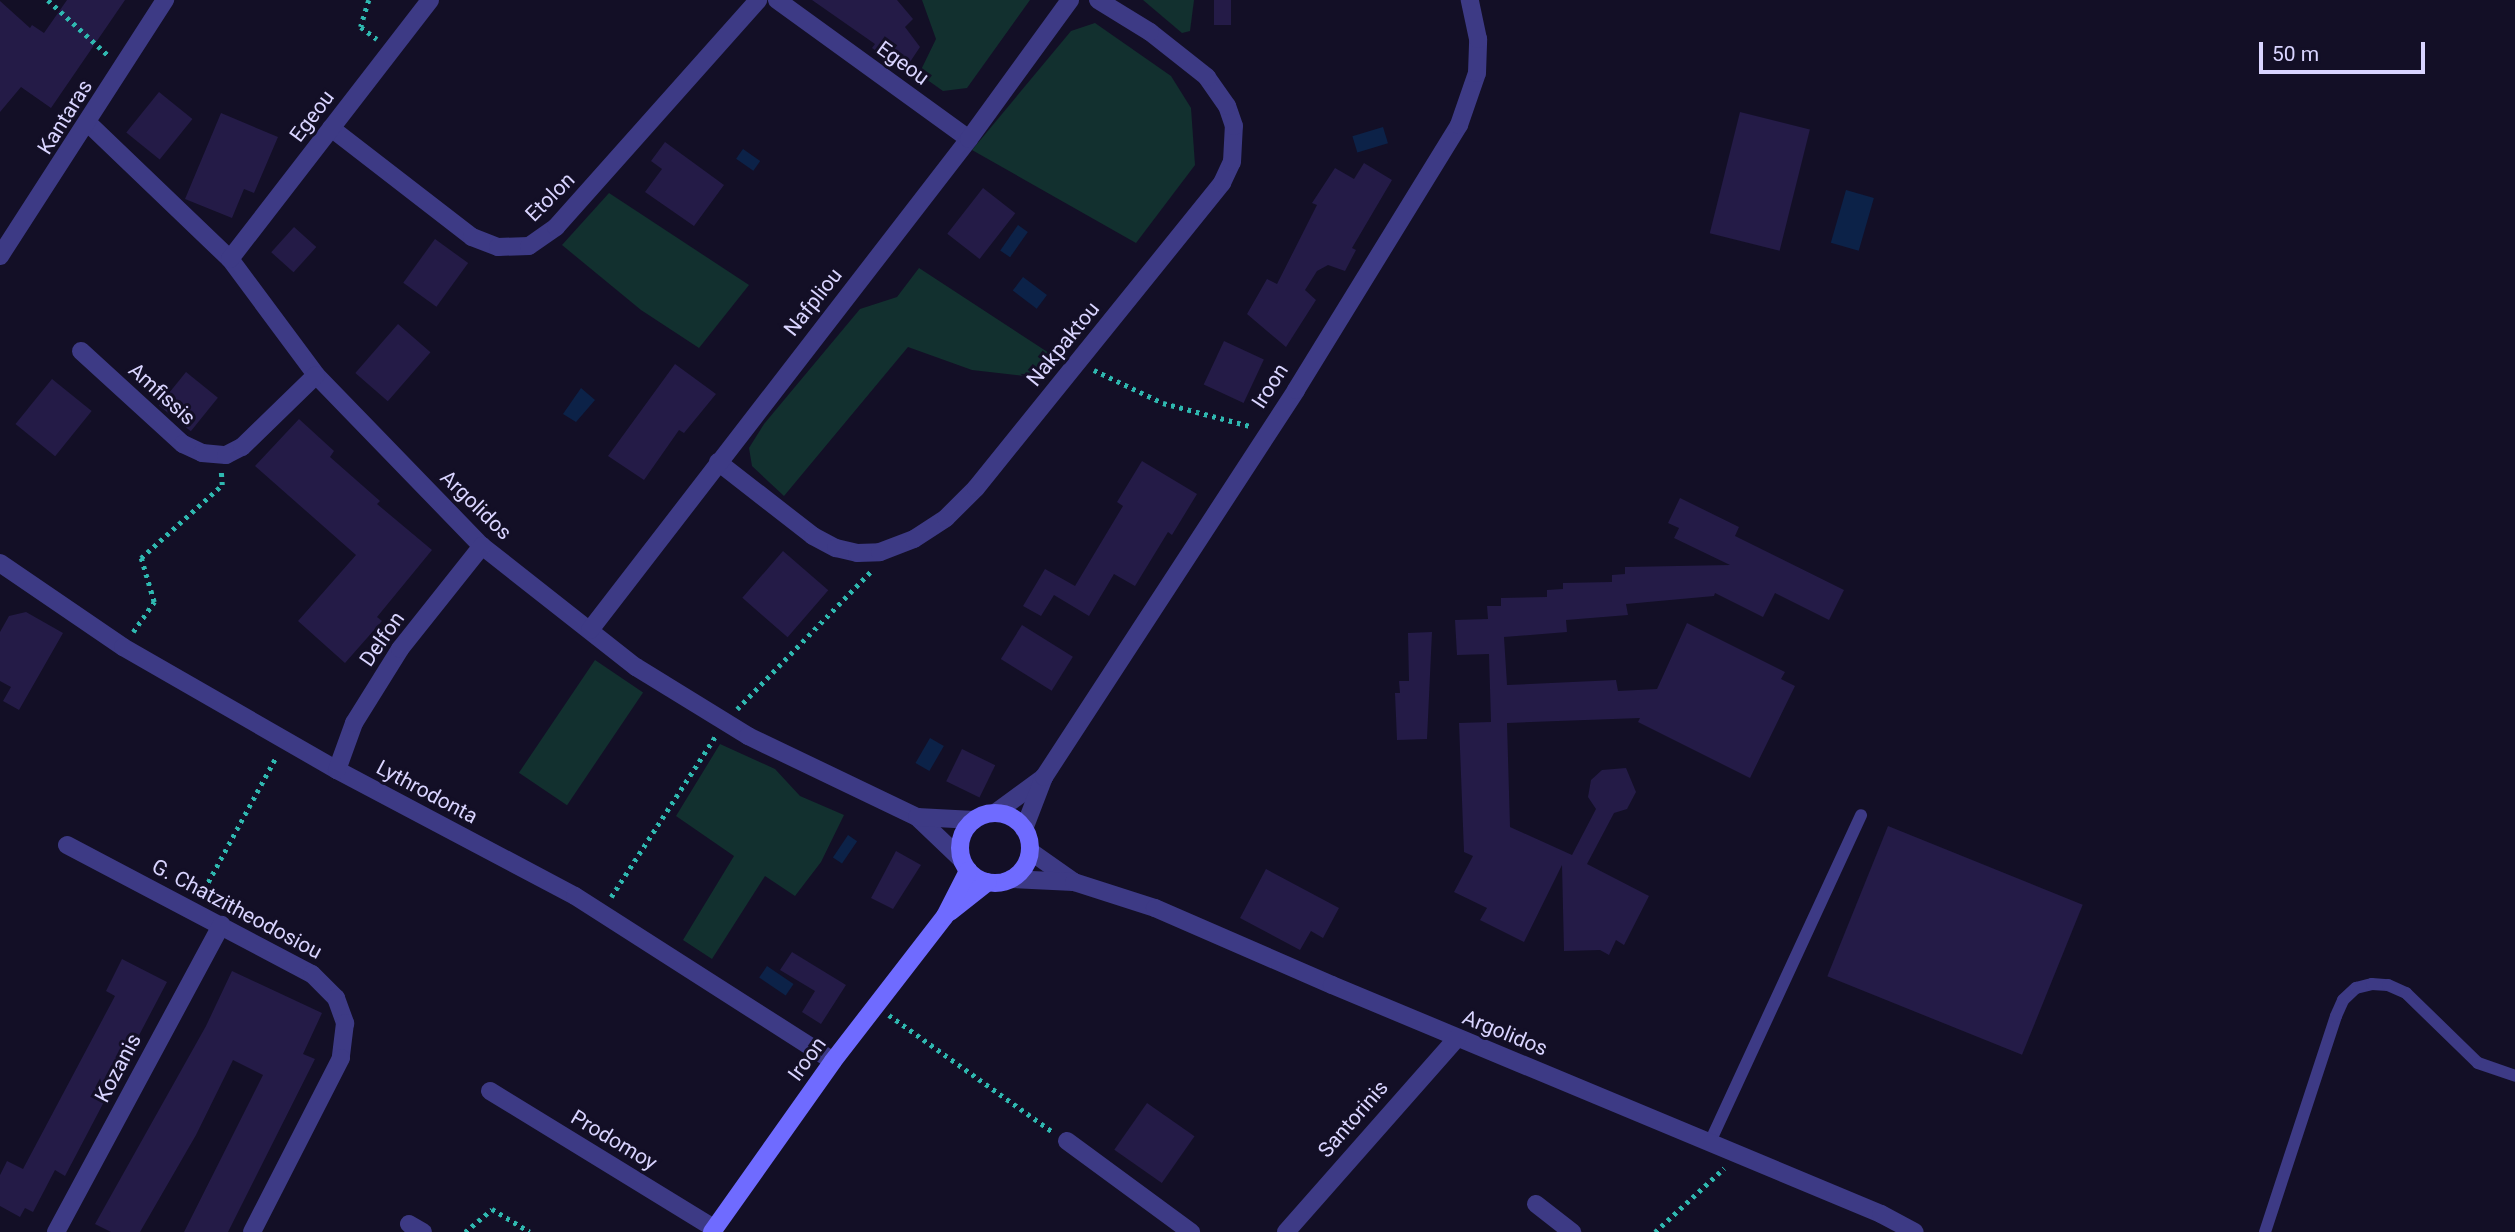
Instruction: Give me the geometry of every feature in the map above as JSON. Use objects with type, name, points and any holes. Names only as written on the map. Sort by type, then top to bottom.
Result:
[{"type":"street","name":"Kantaras","points":[[0,256],[165,0]]},
{"type":"street","name":"Egeou","points":[[230,259],[430,0]]},
{"type":"street","name":"Etolon","points":[[331,128],[472,237],[498,247],[529,246],[556,227],[758,0]]},
{"type":"street","name":"Egeou","points":[[777,0],[969,139]]},
{"type":"street","name":"Nafpliou","points":[[590,630],[969,139],[1070,0]]},
{"type":"street","name":"Nakpaktou","points":[[718,462],[823,542],[857,553],[890,550],[925,534],[957,509],[1222,183],[1232,162],[1235,139],[1227,106],[1207,77],[1150,32],[1098,0]]},
{"type":"street","name":"Iroon","points":[[1024,829],[1044,777],[1269,431],[1459,125],[1477,73],[1478,39],[1470,0]]},
{"type":"street","name":"Argolidos","points":[[88,123],[230,259],[316,375],[482,546],[636,667],[748,736],[917,817],[965,865]]},
{"type":"street","name":"Amfissis","points":[[81,351],[183,444],[202,453],[220,455]]},
{"type":"street","points":[[220,455],[242,447],[316,375]]},
{"type":"street","name":"Delfon","points":[[337,770],[354,723],[394,660],[482,546]]},
{"type":"street","name":"Lythrodonta","points":[[1,566],[122,647],[285,741],[575,896],[833,1061]]},
{"type":"street","name":"Iroon","points":[[995,813],[1044,777]]},
{"type":"street","points":[[995,813],[1016,821],[1024,829],[1030,851],[1020,872],[1011,879],[988,882],[965,865],[961,838],[974,820],[995,813]]},
{"type":"street","name":"Argolidos","points":[[917,817],[974,820]]},
{"type":"street","name":"G. Chatzitheodosiou","points":[[68,845],[193,909],[320,979],[336,998],[345,1023],[344,1049],[337,1069],[252,1232]]},
{"type":"street","name":"Argolidos","points":[[1030,851],[1074,882],[1207,929],[1457,1038],[1881,1214],[1915,1232]]},
{"type":"street","name":"Iroon","points":[[945,916],[965,865]]},
{"type":"street","name":"Argolidos","points":[[1011,879],[1074,882]]},
{"type":"street","name":"Iroon","points":[[713,1230],[833,1061],[945,916],[988,882]]},
{"type":"street","name":"Kozanis","points":[[56,1232],[221,925]]},
{"type":"street","name":"Santorinis","points":[[1286,1232],[1457,1038]]},
{"type":"street","name":"Prodomoy","points":[[490,1091],[713,1230]]},
{"type":"street","points":[[1067,1141],[1191,1232]]},
{"type":"street","points":[[1536,1204],[1572,1232]]},
{"type":"lane","points":[[1710,1142],[1861,815]]},
{"type":"lane","points":[[2265,1232],[2336,1016],[2343,1000],[2356,988],[2371,984],[2388,985],[2406,993],[2478,1063],[2488,1069],[2515,1076]]},
{"type":"path","points":[[48,0],[121,68]]},
{"type":"path","points":[[369,0],[361,27],[391,49]]},
{"type":"path","points":[[1077,363],[1163,403],[1269,431]]},
{"type":"path","points":[[122,647],[154,602],[141,558],[222,485],[220,455]]},
{"type":"path","points":[[193,909],[285,741]]},
{"type":"path","points":[[877,1006],[1067,1141]]},
{"type":"path","points":[[1655,1232],[1739,1154]]},
{"type":"path","points":[[465,1232],[492,1209],[530,1232]]},
{"type":"green space","points":[[922,0],[1030,0],[967,88],[943,91],[919,74],[936,39]]},
{"type":"green space","points":[[1143,0],[1194,0],[1190,31],[1182,33]]},
{"type":"green space","points":[[1095,23],[1171,76],[1191,108],[1195,165],[1136,243],[972,150],[1071,31]]},
{"type":"green space","points":[[609,193],[749,285],[699,348],[641,310],[562,245]]},
{"type":"green space","points":[[919,268],[1049,353],[1034,377],[972,370],[908,347],[784,496],[752,466],[749,448],[764,424],[860,309],[897,297]]},
{"type":"green space","points":[[595,660],[643,692],[567,805],[519,773]]},
{"type":"green space","points":[[720,744],[775,769],[800,796],[844,815],[821,862],[795,896],[765,876],[712,959],[683,940],[734,856],[676,816]]},
{"type":"water","points":[[1383,127],[1388,143],[1357,153],[1352,136]]},
{"type":"water","points":[[743,149],[760,161],[753,171],[736,159]]},
{"type":"water","points":[[1846,190],[1874,198],[1859,251],[1831,243]]},
{"type":"water","points":[[1018,225],[1028,232],[1010,257],[1000,250]]},
{"type":"water","points":[[1023,277],[1047,295],[1037,309],[1013,291]]},
{"type":"water","points":[[581,388],[595,400],[576,422],[563,414]]},
{"type":"water","points":[[930,738],[944,746],[929,771],[916,763]]},
{"type":"water","points":[[848,835],[857,841],[842,864],[833,857]]},
{"type":"water","points":[[767,966],[794,984],[786,996],[759,978]]},
{"type":"building","points":[[67,0],[125,0],[51,108],[21,87],[0,112],[0,1],[30,28],[32,25],[44,33]]},
{"type":"building","points":[[812,0],[897,0],[913,19],[905,27],[920,47],[904,71],[872,48],[875,44]]},
{"type":"building","points":[[1214,0],[1231,0],[1231,25],[1214,25]]},
{"type":"building","points":[[159,92],[192,119],[160,159],[126,132]]},
{"type":"building","points":[[1740,112],[1810,129],[1780,251],[1710,233]]},
{"type":"building","points":[[221,113],[278,137],[254,193],[244,189],[232,218],[185,199]]},
{"type":"building","points":[[665,142],[724,185],[694,226],[645,192],[662,169],[651,161]]},
{"type":"building","points":[[1364,163],[1392,180],[1352,248],[1356,250],[1345,271],[1328,265],[1317,271],[1305,290],[1316,300],[1286,347],[1247,314],[1267,279],[1277,284],[1317,205],[1312,203],[1335,168],[1354,179]]},
{"type":"building","points":[[983,188],[1015,213],[980,259],[947,234]]},
{"type":"building","points":[[294,227],[316,247],[294,272],[271,252]]},
{"type":"building","points":[[435,239],[468,263],[436,307],[403,283]]},
{"type":"building","points":[[398,324],[430,352],[388,401],[355,373]]},
{"type":"building","points":[[1224,341],[1264,360],[1244,403],[1204,385]]},
{"type":"building","points":[[675,364],[716,394],[684,433],[679,430],[644,480],[608,456]]},
{"type":"building","points":[[186,372],[218,398],[191,431],[159,405]]},
{"type":"building","points":[[52,379],[92,411],[55,456],[15,424]]},
{"type":"building","points":[[299,419],[334,451],[330,457],[380,501],[377,504],[432,550],[377,617],[382,621],[345,663],[298,621],[356,555],[255,466]]},
{"type":"building","points":[[1142,461],[1197,494],[1172,535],[1168,532],[1135,586],[1114,574],[1089,616],[1054,595],[1041,616],[1023,606],[1045,569],[1075,586],[1123,506],[1117,502]]},
{"type":"building","points":[[1680,498],[1739,527],[1735,536],[1844,590],[1829,620],[1775,593],[1763,617],[1715,593],[1714,596],[1626,604],[1628,615],[1566,620],[1567,632],[1504,637],[1507,685],[1616,680],[1618,691],[1657,689],[1687,623],[1785,672],[1781,679],[1795,686],[1750,778],[1638,722],[1640,718],[1507,723],[1510,827],[1572,855],[1596,809],[1588,797],[1591,780],[1602,770],[1626,768],[1636,792],[1627,809],[1614,813],[1587,864],[1649,896],[1624,945],[1616,940],[1609,955],[1600,950],[1564,951],[1562,865],[1524,942],[1480,920],[1487,908],[1454,892],[1473,856],[1464,852],[1459,723],[1491,722],[1489,654],[1457,655],[1455,620],[1488,619],[1487,606],[1501,606],[1501,598],[1547,597],[1547,590],[1563,589],[1563,583],[1612,582],[1612,575],[1625,574],[1625,567],[1730,565],[1674,538],[1679,528],[1668,523]]},
{"type":"building","points":[[783,551],[828,590],[788,637],[742,598]]},
{"type":"building","points":[[26,612],[63,633],[19,710],[3,701],[11,687],[0,681],[0,632],[9,616]]},
{"type":"building","points":[[1022,625],[1073,657],[1052,691],[1001,659]]},
{"type":"building","points":[[1432,632],[1427,739],[1397,740],[1395,693],[1400,693],[1399,681],[1409,681],[1408,633]]},
{"type":"building","points":[[962,749],[995,765],[979,798],[946,781]]},
{"type":"building","points":[[1888,826],[2083,905],[2022,1055],[1827,976]]},
{"type":"building","points":[[896,851],[921,865],[893,909],[871,898]]},
{"type":"building","points":[[1266,869],[1339,908],[1323,938],[1311,931],[1300,950],[1240,918]]},
{"type":"building","points":[[792,952],[846,985],[821,1024],[802,1012],[815,991],[780,970]]},
{"type":"building","points":[[122,959],[167,982],[65,1176],[55,1170],[33,1212],[25,1208],[20,1217],[0,1206],[0,1175],[7,1161],[23,1169],[115,996],[106,991]]},
{"type":"building","points":[[232,971],[322,1013],[303,1054],[315,1059],[228,1232],[184,1232],[263,1075],[233,1060],[196,1135],[140,1232],[111,1232],[95,1224],[206,1026]]},
{"type":"building","points":[[1147,1103],[1195,1136],[1162,1183],[1114,1150]]}]
